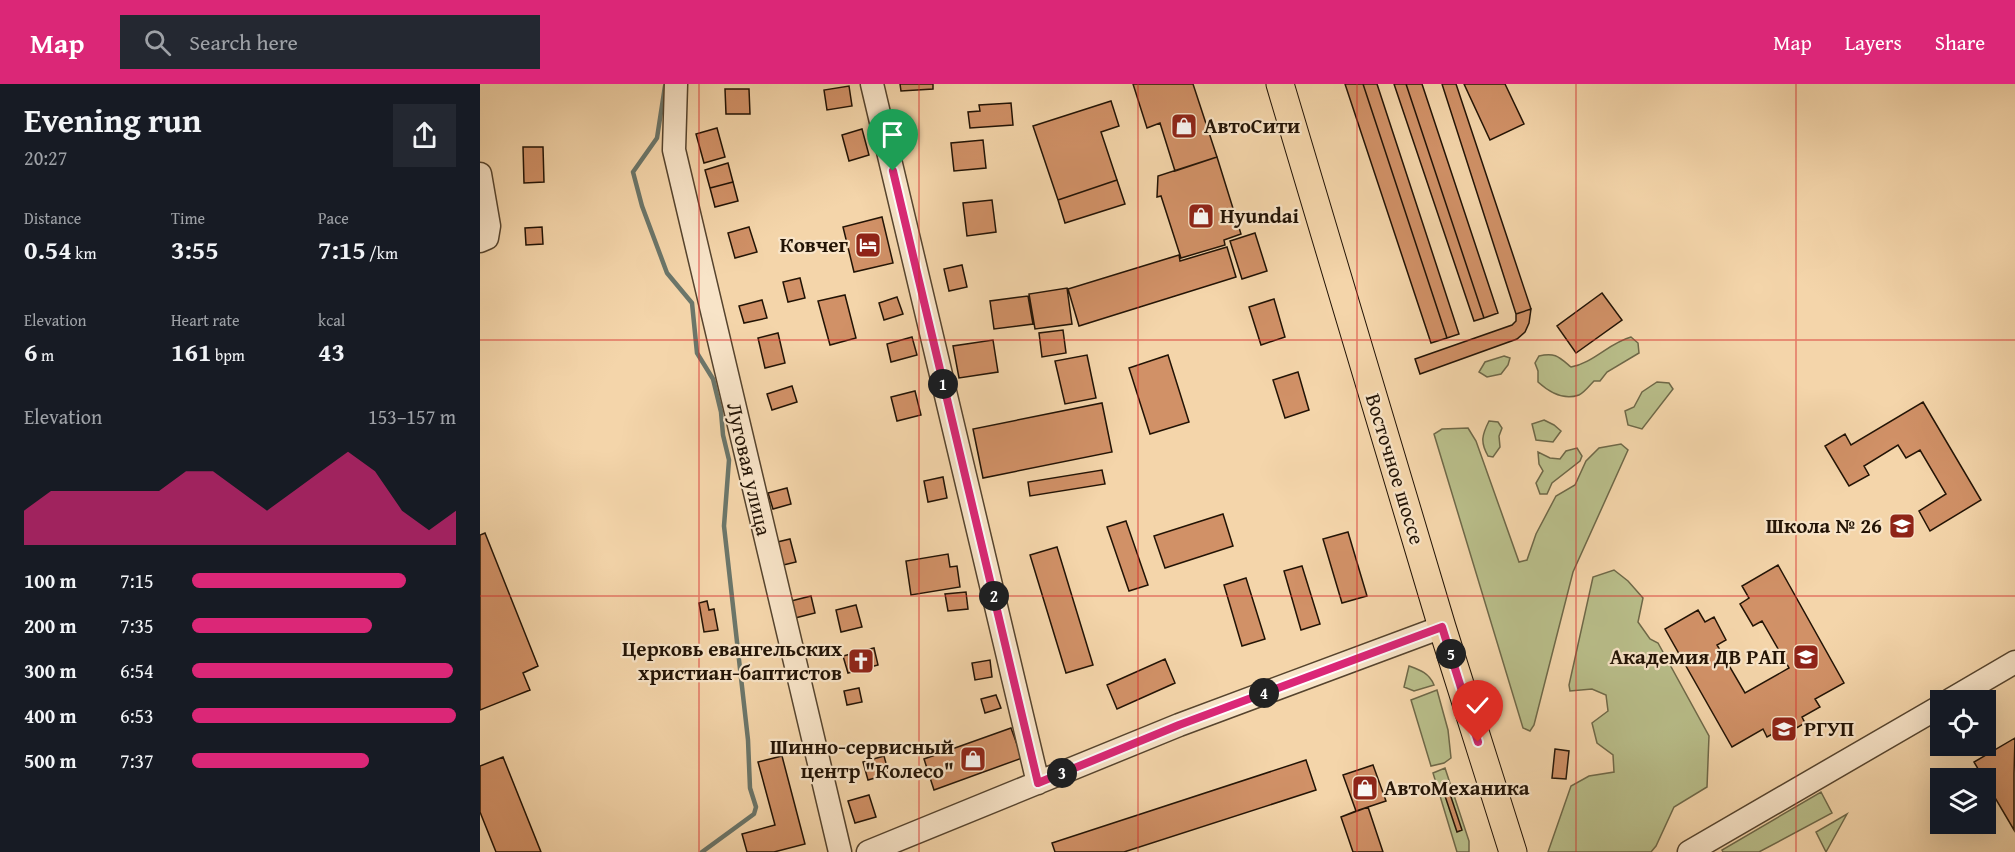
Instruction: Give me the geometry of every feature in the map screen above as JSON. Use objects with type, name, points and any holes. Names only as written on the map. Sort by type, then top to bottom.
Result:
[{"type":"main road","name":"Восточное шоссе","points":[[1280,84],[1442,627],[1513,852]]},
{"type":"street","name":"Луговая улица","points":[[676,84],[674,150],[840,852]]},
{"type":"street","points":[[872,84],[1038,783]]},
{"type":"street","points":[[480,174],[489,226],[487,238],[480,241]]},
{"type":"street","points":[[868,852],[1179,725],[1442,627]]},
{"type":"street","points":[[1967,690],[2015,662]]},
{"type":"street","points":[[1689,852],[1930,712]]},
{"type":"green space","points":[[1631,337],[1638,343],[1639,353],[1607,372],[1600,381],[1594,381],[1579,395],[1567,397],[1557,395],[1538,382],[1535,363],[1539,356],[1556,356],[1571,367]]},
{"type":"green space","points":[[1504,356],[1510,358],[1501,374],[1487,377],[1479,372],[1485,362]]},
{"type":"green space","points":[[1657,382],[1669,383],[1673,389],[1642,429],[1628,425],[1625,411],[1634,407],[1642,392]]},
{"type":"green space","points":[[1544,420],[1561,431],[1553,442],[1536,440],[1532,424]]},
{"type":"green space","points":[[1489,421],[1498,422],[1502,428],[1499,436],[1500,447],[1493,457],[1488,456],[1483,442],[1483,435]]},
{"type":"green space","points":[[1468,428],[1476,441],[1519,562],[1527,560],[1536,534],[1556,496],[1575,485],[1586,461],[1599,448],[1621,444],[1628,450],[1573,572],[1534,725],[1530,731],[1523,728],[1434,434],[1442,429]]},
{"type":"green space","points":[[1577,448],[1582,456],[1580,461],[1552,483],[1547,494],[1540,494],[1536,483],[1543,471],[1539,464],[1538,452],[1550,458],[1560,459],[1566,451]]},
{"type":"green space","points":[[1614,570],[1628,581],[1643,598],[1638,622],[1650,639],[1658,643],[1709,736],[1707,787],[1674,807],[1651,852],[1548,852],[1571,786],[1589,776],[1614,772],[1613,755],[1597,743],[1592,723],[1608,711],[1606,695],[1592,689],[1570,691],[1569,685],[1593,577]]},
{"type":"green space","points":[[1409,666],[1427,675],[1434,685],[1414,691],[1404,687]]},
{"type":"green space","points":[[1437,690],[1448,730],[1451,758],[1444,763],[1431,766],[1411,700]]},
{"type":"green space","points":[[1445,768],[1469,841],[1469,852],[1457,852],[1433,773]]},
{"type":"green space","points":[[1821,792],[1832,813],[1759,852],[1723,852],[1722,850]]},
{"type":"green space","points":[[1847,814],[1826,852],[1816,832]]},
{"type":"building","points":[[900,84],[933,84],[933,89],[901,91]]},
{"type":"building","name":"АвтоСити","points":[[1133,84],[1193,84],[1217,157],[1175,171],[1160,123],[1147,128]]},
{"type":"building","points":[[1345,84],[1363,84],[1447,338],[1431,343]]},
{"type":"building","points":[[1363,84],[1377,84],[1459,334],[1447,338]]},
{"type":"building","points":[[1394,84],[1406,84],[1484,318],[1474,321]]},
{"type":"building","points":[[1406,84],[1422,84],[1498,313],[1484,318]]},
{"type":"building","points":[[1442,84],[1456,84],[1531,309],[1516,314]]},
{"type":"building","points":[[1464,84],[1505,84],[1524,124],[1490,140]]},
{"type":"building","points":[[849,86],[852,106],[827,110],[824,90]]},
{"type":"building","points":[[725,89],[749,89],[750,114],[726,114]]},
{"type":"building","points":[[1111,101],[1119,126],[1101,132],[1117,180],[1058,200],[1033,126]]},
{"type":"building","points":[[1011,103],[1013,125],[970,128],[968,112],[980,111],[979,105]]},
{"type":"building","points":[[717,128],[725,157],[704,163],[696,134]]},
{"type":"building","points":[[862,129],[869,155],[849,161],[842,135]]},
{"type":"building","points":[[983,140],[986,168],[954,171],[951,143]]},
{"type":"building","points":[[523,147],[543,147],[544,182],[524,183]]},
{"type":"building","name":"Hyundai","points":[[1217,157],[1241,234],[1224,240],[1225,245],[1181,258],[1161,196],[1157,197],[1158,176]]},
{"type":"building","points":[[728,163],[733,182],[710,188],[705,170]]},
{"type":"building","points":[[1117,180],[1125,204],[1065,223],[1058,200]]},
{"type":"building","points":[[733,182],[738,201],[715,207],[710,188]]},
{"type":"building","points":[[992,200],[996,232],[967,236],[963,203]]},
{"type":"building","name":"Ковчег","points":[[882,217],[893,263],[854,272],[843,227]]},
{"type":"building","points":[[542,227],[543,244],[526,245],[525,228]]},
{"type":"building","points":[[749,227],[757,252],[735,258],[728,233]]},
{"type":"building","points":[[1255,233],[1267,271],[1242,279],[1230,241]]},
{"type":"building","points":[[1227,247],[1236,277],[1079,326],[1068,289],[1179,255],[1180,261]]},
{"type":"building","points":[[962,265],[967,287],[949,291],[944,269]]},
{"type":"building","points":[[800,278],[805,298],[788,302],[783,282]]},
{"type":"building","points":[[1067,288],[1072,324],[1035,329],[1029,294]]},
{"type":"building","points":[[1602,293],[1622,320],[1576,353],[1557,326]]},
{"type":"building","points":[[845,295],[856,338],[830,345],[818,301]]},
{"type":"building","points":[[1028,296],[1033,324],[994,329],[990,301]]},
{"type":"building","points":[[897,297],[903,314],[884,320],[879,303]]},
{"type":"building","points":[[1274,299],[1285,337],[1261,345],[1249,307]]},
{"type":"building","points":[[762,300],[767,318],[744,323],[739,306]]},
{"type":"building","points":[[1531,309],[1525,332],[1517,339],[1420,374],[1415,359],[1512,325],[1516,321],[1516,314]]},
{"type":"building","points":[[1063,330],[1066,353],[1042,357],[1039,333]]},
{"type":"building","points":[[778,333],[785,363],[765,368],[758,338]]},
{"type":"building","points":[[912,337],[917,355],[891,362],[887,344]]},
{"type":"building","points":[[993,340],[998,372],[959,378],[953,346]]},
{"type":"building","points":[[1087,355],[1096,398],[1065,404],[1055,361]]},
{"type":"building","points":[[1168,355],[1189,422],[1150,434],[1129,368]]},
{"type":"building","points":[[1298,372],[1309,410],[1285,418],[1273,380]]},
{"type":"building","points":[[792,386],[797,402],[772,410],[767,394]]},
{"type":"building","points":[[915,391],[921,415],[897,421],[891,397]]},
{"type":"building","points":[[1923,402],[1981,500],[1930,531],[1919,511],[1946,494],[1920,450],[1906,458],[1898,445],[1864,466],[1869,475],[1849,486],[1825,446],[1845,434],[1851,445]]},
{"type":"building","points":[[1102,403],[1112,452],[983,478],[973,429]]},
{"type":"building","points":[[1102,470],[1105,484],[1030,496],[1028,482]]},
{"type":"building","points":[[943,477],[947,498],[928,502],[924,481]]},
{"type":"building","points":[[787,488],[791,504],[773,509],[768,493]]},
{"type":"building","points":[[1223,514],[1233,546],[1165,568],[1154,536]]},
{"type":"building","points":[[1126,521],[1148,585],[1129,591],[1107,527]]},
{"type":"building","points":[[1348,532],[1367,596],[1342,603],[1323,539]]},
{"type":"building","points":[[485,533],[538,666],[523,673],[530,690],[480,710],[480,535]]},
{"type":"building","points":[[790,539],[796,562],[779,566],[773,543]]},
{"type":"building","points":[[1057,547],[1093,665],[1066,673],[1030,555]]},
{"type":"building","points":[[948,554],[950,567],[957,566],[960,587],[911,595],[906,561]]},
{"type":"building","name":"Академия ДВ РАП","points":[[1778,565],[1844,683],[1815,699],[1820,707],[1802,717],[1805,723],[1788,733],[1785,727],[1767,737],[1763,729],[1732,747],[1665,629],[1698,610],[1705,622],[1714,617],[1726,640],[1717,645],[1745,693],[1789,668],[1762,621],[1753,626],[1740,604],[1749,598],[1742,586]]},
{"type":"building","points":[[1302,566],[1320,624],[1301,630],[1284,571]]},
{"type":"building","points":[[1246,578],[1265,639],[1242,646],[1224,585]]},
{"type":"building","points":[[966,592],[968,609],[948,611],[945,594]]},
{"type":"building","points":[[811,596],[815,613],[791,619],[787,602]]},
{"type":"building","points":[[707,601],[709,610],[714,609],[718,630],[704,632],[699,603]]},
{"type":"building","points":[[856,605],[862,627],[841,632],[836,610]]},
{"type":"building","name":"Церковь евангельских христиан-баптистов","points":[[874,648],[878,665],[848,673],[843,656]]},
{"type":"building","points":[[1165,659],[1175,683],[1117,709],[1107,685]]},
{"type":"building","points":[[990,660],[992,677],[975,680],[972,663]]},
{"type":"building","points":[[859,688],[862,702],[847,705],[844,691]]},
{"type":"building","points":[[996,695],[1001,708],[985,713],[981,699]]},
{"type":"building","name":"Шинно-сервисный центр \"Колесо\"","points":[[1011,728],[1022,758],[934,790],[924,759]]},
{"type":"building","points":[[2015,738],[2014,830],[1996,799],[1996,768],[1978,768],[1974,762],[1984,756],[1996,756],[1996,749]]},
{"type":"building","points":[[1555,749],[1569,751],[1566,779],[1552,778]]},
{"type":"building","points":[[782,756],[805,844],[774,852],[747,852],[742,834],[775,825],[758,762]]},
{"type":"building","points":[[884,756],[889,774],[868,780],[863,762]]},
{"type":"building","points":[[503,757],[541,852],[496,852],[480,812],[480,766]]},
{"type":"building","points":[[1306,760],[1316,790],[1124,852],[1055,852],[1052,843]]},
{"type":"building","points":[[1373,765],[1386,801],[1368,807],[1383,852],[1353,852],[1341,817],[1356,811],[1343,775]]},
{"type":"building","name":"АвтоМеханика","points":[[1373,765],[1386,801],[1356,811],[1343,775]]},
{"type":"building","points":[[1447,785],[1462,830],[1457,832],[1442,787]]},
{"type":"building","points":[[869,795],[876,817],[855,823],[848,801]]},
{"type":"building","points":[[1368,807],[1383,852],[1353,852],[1341,817]]},
{"type":"waterway","points":[[665,86],[657,138],[633,172],[642,206],[667,273],[692,303],[697,353],[713,379],[721,412],[723,435],[729,460],[724,526],[748,740],[750,788],[756,807],[754,814],[702,852]]},
{"type":"place","name":"АвтоСити","points":[[1184,126]]},
{"type":"place","name":"Hyundai","points":[[1201,216]]},
{"type":"place","name":"Ковчег","points":[[868,245]]},
{"type":"place","name":"Школа № 26","points":[[1902,526]]},
{"type":"place","name":"Академия ДВ РАП","points":[[1806,657]]},
{"type":"place","name":"Церковь евангельских христиан-баптистов","points":[[861,661]]},
{"type":"place","name":"РГУП","points":[[1784,729]]},
{"type":"place","name":"Шинно-сервисный центр \"Колесо\"","points":[[973,759]]},
{"type":"place","name":"АвтоМеханика","points":[[1365,788]]},
{"type":"route","points":[[893,171],[1038,783],[1179,725],[1442,627],[1478,742]]}]
